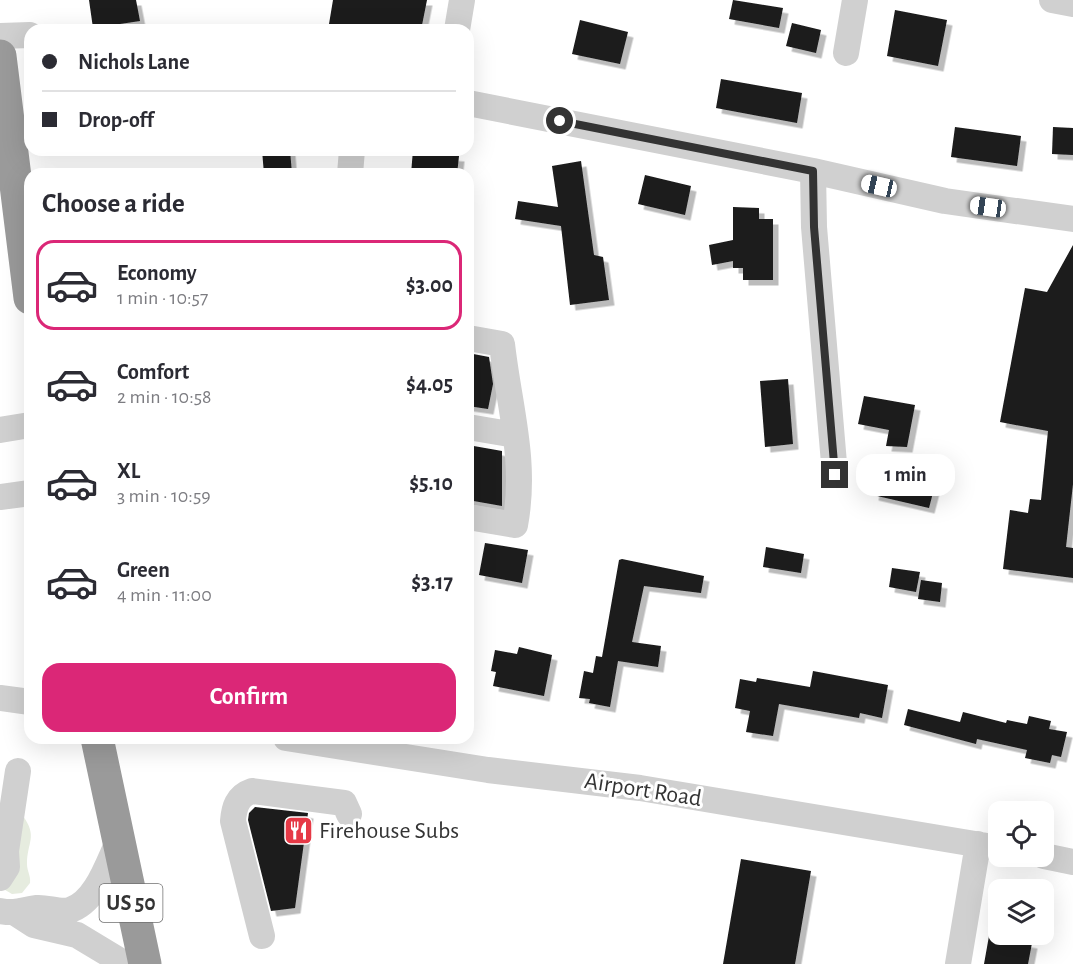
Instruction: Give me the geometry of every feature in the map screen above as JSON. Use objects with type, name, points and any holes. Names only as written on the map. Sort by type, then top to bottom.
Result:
[{"type":"highway","points":[[0,56],[24,232]]},
{"type":"highway","name":"US 50","points":[[98,744],[145,964]]},
{"type":"street","points":[[458,24],[462,0]]},
{"type":"street","points":[[846,53],[855,0]]},
{"type":"street","points":[[1052,0],[1073,4]]},
{"type":"street","points":[[0,36],[24,34]]},
{"type":"street","points":[[474,104],[813,171],[945,201],[1073,219]]},
{"type":"street","points":[[813,171],[814,227],[835,475]]},
{"type":"street","points":[[474,339],[502,344],[521,465],[521,494],[515,525],[474,518]]},
{"type":"street","points":[[0,430],[24,426]]},
{"type":"street","points":[[474,428],[515,435]]},
{"type":"street","points":[[0,497],[24,494]]},
{"type":"street","points":[[0,698],[24,701]]},
{"type":"street","name":"Airport Road","points":[[324,744],[488,770],[640,788],[988,846]]},
{"type":"street","points":[[0,878],[7,867],[6,851],[18,771]]},
{"type":"street","points":[[262,936],[233,821],[235,806],[240,799],[252,791],[344,803],[349,814]]},
{"type":"street","points":[[9,912],[37,908],[69,910],[79,904],[99,881],[118,842]]},
{"type":"street","points":[[958,964],[988,850]]},
{"type":"street","points":[[1054,858],[1073,862]]},
{"type":"street","points":[[9,912],[34,925],[77,935],[125,964]]},
{"type":"shaded area","points":[[23,816],[31,835],[27,856],[30,883],[22,893],[12,894],[0,887],[17,852]]},
{"type":"building","points":[[89,0],[136,0],[140,21],[92,24]]},
{"type":"building","points":[[333,0],[427,0],[422,24],[329,24]]},
{"type":"building","points":[[733,0],[783,8],[779,28],[729,19]]},
{"type":"building","points":[[895,10],[947,20],[938,66],[887,56]]},
{"type":"building","points":[[580,20],[628,32],[620,64],[572,54]]},
{"type":"building","points":[[792,23],[821,30],[816,53],[786,46]]},
{"type":"building","points":[[721,79],[802,93],[797,123],[716,108]]},
{"type":"building","points":[[955,127],[1021,136],[1017,166],[951,157]]},
{"type":"building","points":[[1053,127],[1073,128],[1073,155],[1052,154]]},
{"type":"building","points":[[262,156],[290,156],[292,168],[264,168]]},
{"type":"building","points":[[412,156],[459,156],[458,168],[412,168]]},
{"type":"building","points":[[581,161],[594,255],[603,257],[609,300],[570,305],[561,226],[515,219],[518,201],[558,207],[552,166]]},
{"type":"building","points":[[645,175],[691,186],[685,215],[638,204]]},
{"type":"building","points":[[733,207],[759,208],[759,219],[773,219],[773,280],[743,280],[743,268],[733,268],[733,261],[712,265],[709,245],[733,240]]},
{"type":"building","points":[[1073,245],[1073,484],[1066,547],[1073,548],[1073,578],[1003,569],[1010,510],[1028,513],[1030,499],[1041,500],[1048,431],[1000,422],[1025,288],[1047,292]]},
{"type":"building","points":[[474,354],[489,357],[493,384],[488,409],[474,407]]},
{"type":"building","points":[[788,379],[793,444],[765,447],[760,381]]},
{"type":"building","points":[[864,396],[915,405],[907,447],[886,446],[889,430],[858,424]]},
{"type":"building","points":[[474,446],[502,451],[502,506],[474,501]]},
{"type":"building","points":[[879,468],[936,481],[929,508],[873,495]]},
{"type":"building","points":[[485,543],[528,550],[522,583],[479,575]]},
{"type":"building","points":[[766,547],[804,554],[801,573],[763,567]]},
{"type":"building","points":[[619,560],[704,576],[701,593],[644,586],[632,642],[661,646],[658,667],[618,661],[610,707],[589,703],[590,699],[579,698],[584,671],[593,673],[596,656],[602,657]]},
{"type":"building","points":[[892,568],[920,572],[916,592],[889,587]]},
{"type":"building","points":[[921,580],[942,583],[940,602],[918,599]]},
{"type":"building","points":[[519,647],[552,655],[544,696],[493,686],[496,672],[491,671],[495,650],[517,654]]},
{"type":"building","points":[[813,671],[888,685],[882,718],[860,713],[859,718],[779,704],[773,736],[746,732],[750,711],[735,708],[740,679],[756,682],[757,678],[810,687]]},
{"type":"building","points":[[908,709],[960,722],[963,712],[1006,723],[1007,720],[1027,724],[1029,716],[1051,721],[1049,729],[1067,732],[1061,757],[1052,755],[1050,763],[1025,758],[1027,750],[977,739],[976,744],[904,725]]},
{"type":"building","points":[[255,807],[308,813],[295,908],[271,911],[248,820],[249,813]]},
{"type":"building","points":[[741,859],[811,871],[795,964],[723,964]]},
{"type":"building","points":[[988,942],[988,945],[1032,945],[1028,964],[984,964]]},
{"type":"place","name":"Firehouse Subs","points":[[298,831]]},
{"type":"route","points":[[560,121],[813,171],[814,227],[835,475]]}]
